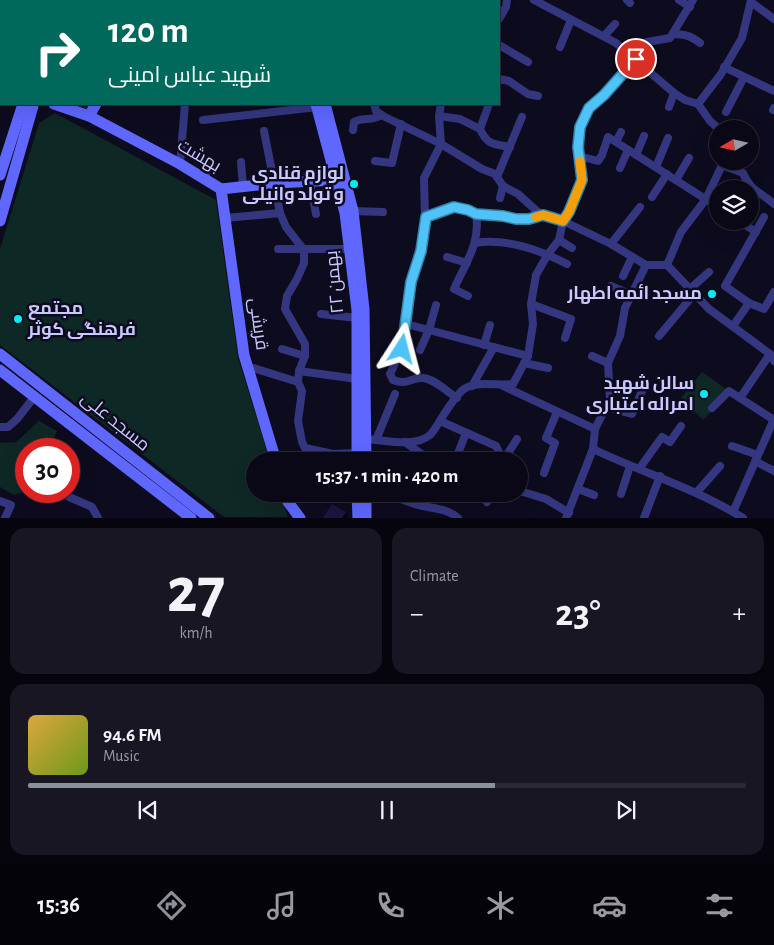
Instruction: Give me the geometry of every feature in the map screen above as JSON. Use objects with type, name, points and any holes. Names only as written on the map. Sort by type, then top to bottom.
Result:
[{"type":"main road","points":[[0,175],[2,160],[29,105]]},
{"type":"main road","points":[[0,221],[29,105]]},
{"type":"main road","name":"بهشت","points":[[57,105],[89,116],[180,164],[221,189],[336,180]]},
{"type":"main road","points":[[89,116],[95,105]]},
{"type":"main road","name":"۲۲ بهمن","points":[[319,105],[345,213],[350,249],[355,263],[364,309],[371,439],[368,452]]},
{"type":"main road","name":"۲۲ بهمن","points":[[319,105],[353,211],[357,318],[357,452]]},
{"type":"main road","name":"قریشی","points":[[221,189],[244,355],[273,452]]},
{"type":"main road","name":"مسجد علی","points":[[0,354],[46,388],[191,518]]},
{"type":"main road","name":"مسجد علی","points":[[0,370],[138,470],[209,518]]},
{"type":"main road","points":[[288,502],[300,518]]},
{"type":"main road","points":[[358,502],[358,518]]},
{"type":"main road","points":[[366,502],[366,518]]},
{"type":"street","points":[[500,17],[506,7],[507,0]]},
{"type":"street","points":[[534,0],[616,43],[674,93],[685,100],[698,104],[709,120]]},
{"type":"street","points":[[550,9],[554,0]]},
{"type":"street","points":[[395,394],[371,439],[406,442],[419,440],[430,435],[465,388],[481,384],[503,386],[513,384],[526,360],[533,324],[532,304],[536,275],[558,240],[563,221],[569,212],[582,180],[579,156],[580,127],[589,108],[604,95],[636,59],[647,42],[670,38],[691,4],[679,0]]},
{"type":"street","points":[[698,104],[724,68],[742,38],[751,1],[774,19]]},
{"type":"street","points":[[560,47],[571,20]]},
{"type":"street","points":[[604,36],[615,24]]},
{"type":"street","points":[[673,34],[691,36],[700,43]]},
{"type":"street","points":[[500,46],[528,62]]},
{"type":"street","points":[[724,68],[774,91]]},
{"type":"street","points":[[726,112],[744,77]]},
{"type":"street","points":[[500,81],[509,81],[528,94],[538,96]]},
{"type":"street","points":[[668,106],[674,93]]},
{"type":"street","points":[[180,164],[185,105]]},
{"type":"street","points":[[204,120],[319,105]]},
{"type":"street","points":[[374,105],[376,111],[382,115],[441,144],[482,169],[495,174],[503,186],[518,194],[533,209],[543,215],[563,221],[611,244],[646,265],[668,265],[709,309],[772,357],[740,398]]},
{"type":"street","points":[[441,105],[441,144],[424,178],[426,217],[421,251],[411,282],[402,349],[390,374],[393,380],[402,384],[423,378],[457,398]]},
{"type":"street","points":[[480,129],[489,105]]},
{"type":"street","points":[[353,130],[354,122],[359,119],[375,120],[382,115]]},
{"type":"street","points":[[440,116],[460,118],[480,129],[484,138],[491,144],[510,147]]},
{"type":"street","points":[[497,177],[522,118]]},
{"type":"street","points":[[375,160],[392,163],[402,124]]},
{"type":"street","points":[[264,131],[276,184],[280,213],[286,227],[304,250],[304,263],[287,296],[285,309],[305,344],[305,356],[299,371],[298,382],[302,391],[298,421],[305,448],[324,452]]},
{"type":"street","points":[[616,142],[621,132]]},
{"type":"street","points":[[636,155],[644,136]]},
{"type":"street","points":[[579,156],[598,161],[608,137],[709,201]]},
{"type":"street","points":[[656,167],[668,138]]},
{"type":"street","points":[[620,168],[628,150]]},
{"type":"street","points":[[676,180],[689,158]]},
{"type":"street","points":[[205,179],[210,161]]},
{"type":"street","points":[[241,162],[243,187]]},
{"type":"street","points":[[668,265],[681,232],[706,199],[720,170]]},
{"type":"street","points":[[737,170],[743,173],[753,189],[774,204]]},
{"type":"street","points":[[652,197],[667,174]]},
{"type":"street","points":[[310,182],[316,214]]},
{"type":"street","points":[[500,198],[503,186]]},
{"type":"street","points":[[426,217],[454,207],[476,214],[516,219],[529,219],[543,215]]},
{"type":"street","points":[[611,244],[640,207]]},
{"type":"street","points":[[353,211],[383,212]]},
{"type":"street","points":[[225,218],[280,213]]},
{"type":"street","points":[[468,296],[454,288],[475,243],[478,226],[476,214]]},
{"type":"street","points":[[764,217],[725,286],[749,303],[764,309],[774,292]]},
{"type":"street","points":[[558,240],[572,248]]},
{"type":"street","points":[[475,243],[493,242],[524,247],[548,254],[568,264]]},
{"type":"street","points":[[278,249],[350,249]]},
{"type":"street","points":[[447,257],[467,263]]},
{"type":"street","points":[[623,276],[632,257]]},
{"type":"street","points":[[528,493],[546,499],[567,515],[593,449],[595,429],[610,400],[608,363],[620,336],[625,308],[646,265]]},
{"type":"street","points":[[659,336],[710,272]]},
{"type":"street","points":[[611,286],[632,295]]},
{"type":"street","points":[[733,326],[749,303]]},
{"type":"street","points":[[532,304],[571,319],[565,338]]},
{"type":"street","points":[[420,350],[429,330],[436,305]]},
{"type":"street","points":[[321,314],[357,318]]},
{"type":"street","points":[[406,324],[494,347],[548,368]]},
{"type":"street","points":[[484,345],[490,325]]},
{"type":"street","points":[[472,386],[494,347]]},
{"type":"street","points":[[282,349],[305,356]]},
{"type":"street","points":[[592,356],[608,363]]},
{"type":"street","points":[[247,366],[298,382]]},
{"type":"street","points":[[299,371],[357,379]]},
{"type":"street","points":[[503,386],[595,429]]},
{"type":"street","points":[[606,407],[632,414],[643,389]]},
{"type":"street","points":[[712,408],[729,390],[774,420],[734,512]]},
{"type":"street","points":[[0,426],[8,427],[17,419],[35,396]]},
{"type":"street","points":[[544,473],[555,443],[546,438],[558,412]]},
{"type":"street","points":[[440,421],[496,446],[499,452]]},
{"type":"street","points":[[639,469],[662,437],[670,442],[681,426]]},
{"type":"street","points":[[458,452],[466,432]]},
{"type":"street","points":[[509,452],[517,439]]},
{"type":"street","points":[[406,442],[418,452]]},
{"type":"street","points":[[732,446],[757,458],[774,472]]},
{"type":"street","points":[[593,449],[630,466],[660,476],[697,492],[743,518]]},
{"type":"street","points":[[622,494],[630,466]]},
{"type":"street","points":[[697,492],[720,466]]},
{"type":"street","points":[[646,517],[660,476]]},
{"type":"street","points":[[578,489],[594,495]]},
{"type":"street","points":[[0,500],[11,505],[5,518]]},
{"type":"street","points":[[80,502],[92,507],[98,518]]},
{"type":"street","points":[[411,502],[452,513],[458,518]]},
{"type":"green space","points":[[55,113],[216,200],[238,358],[267,452],[246,452],[246,502],[283,502],[288,517],[224,517],[0,345],[0,249],[39,123]]},
{"type":"green space","name":"سالن شهید امراله اعتباری","points":[[702,372],[729,391],[709,409],[711,412],[703,420],[681,398]]},
{"type":"green space","points":[[39,421],[57,431],[54,438],[20,438]]},
{"type":"green space","points":[[15,442],[14,495],[0,487],[0,443]]},
{"type":"building","points":[[71,105],[92,105],[88,112]]},
{"type":"building","points":[[332,504],[346,512],[342,518],[323,518]]},
{"type":"slow traffic","points":[[536,217],[543,215],[563,221],[569,212],[582,180],[580,161]]},
{"type":"place","name":"لوازم قنادی و تولد وانیلی","points":[[354,184]]},
{"type":"place","name":"مسجد ائمه اطهار","points":[[712,294]]},
{"type":"place","name":"مجتمع فرهنگی کوثر","points":[[18,319]]},
{"type":"place","name":"سالن شهید امراله اعتباری","points":[[704,394]]},
{"type":"route","points":[[402,349],[411,282],[421,251],[426,217],[454,207],[476,214],[516,219],[529,219],[543,215],[563,221],[569,212],[582,180],[578,147],[580,127],[589,108],[604,95],[636,59]]}]
